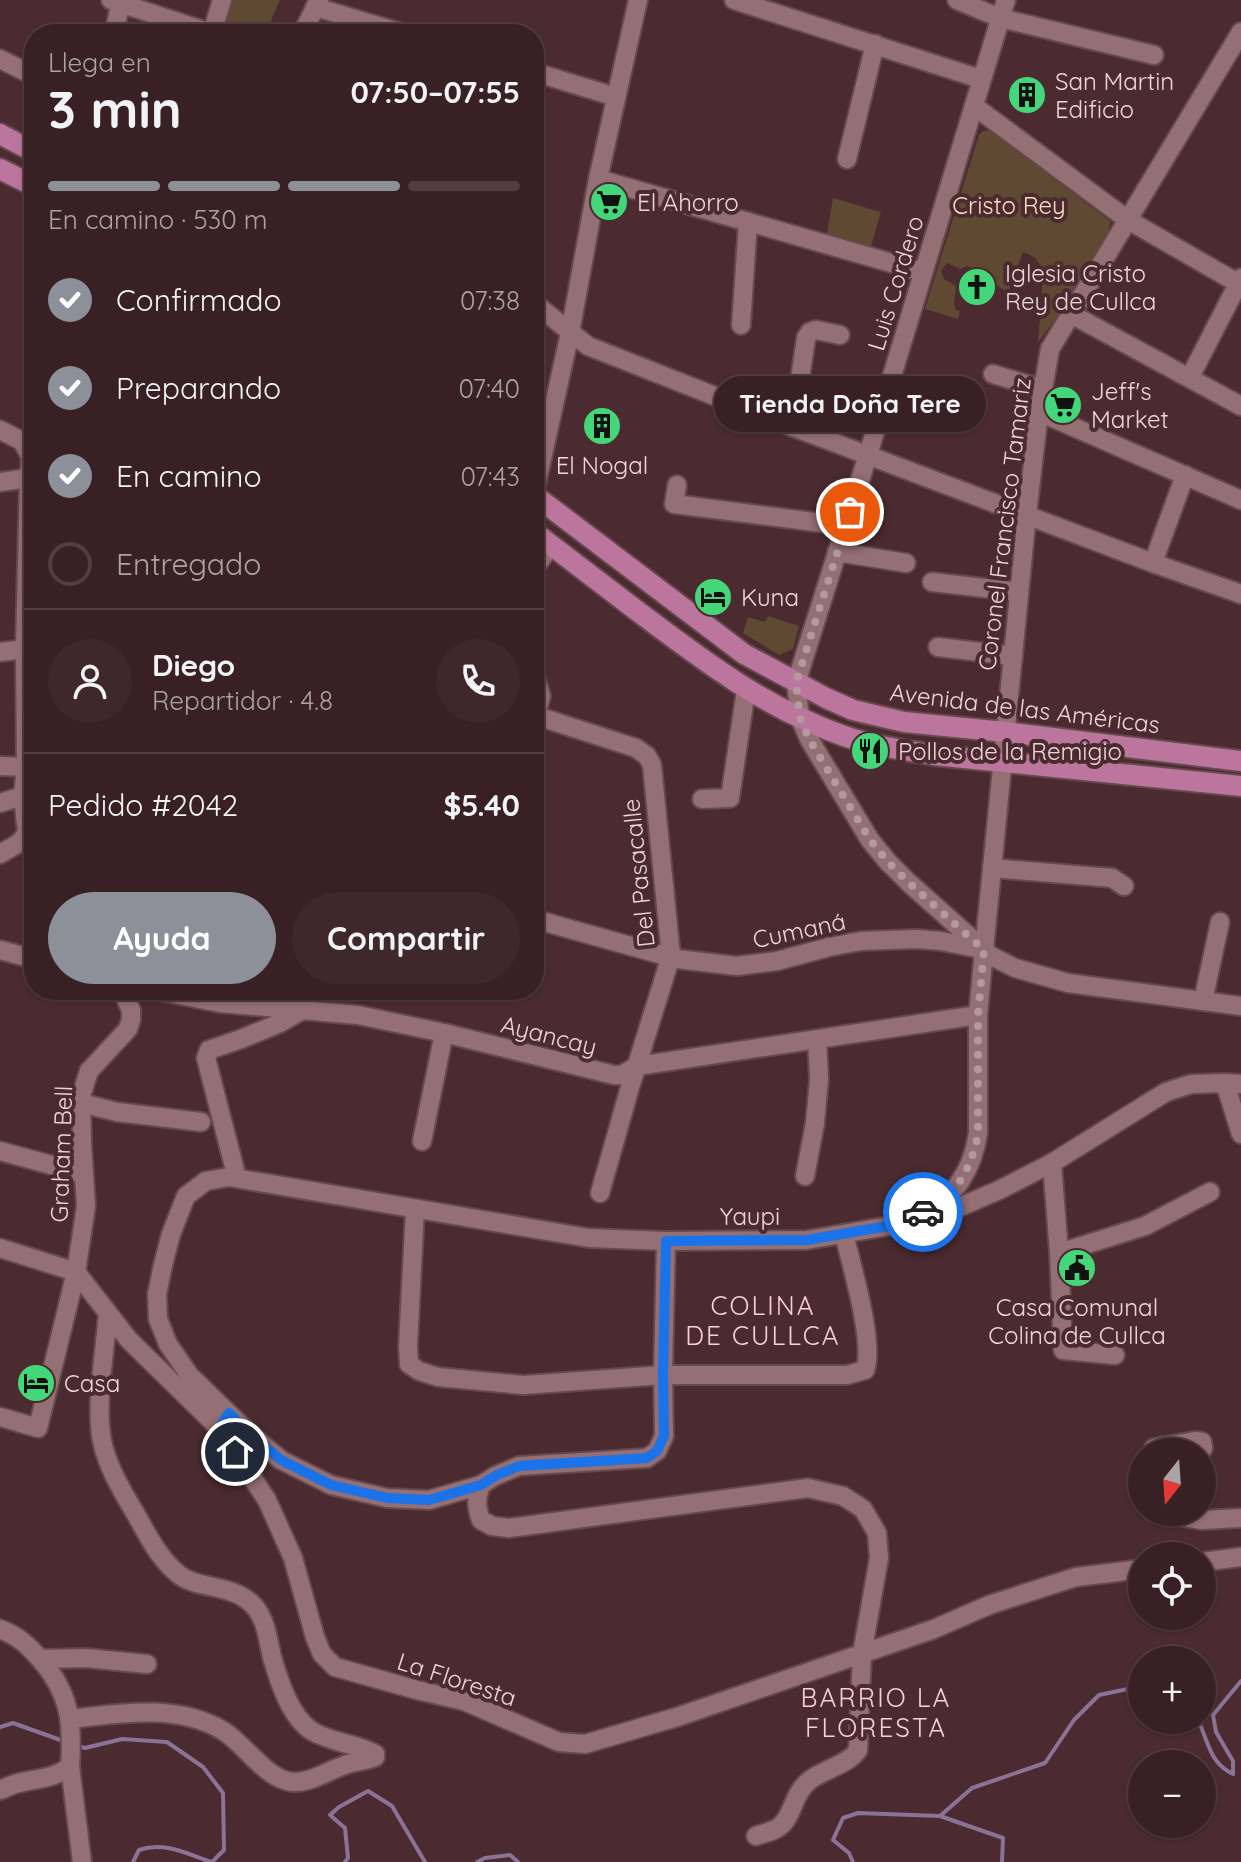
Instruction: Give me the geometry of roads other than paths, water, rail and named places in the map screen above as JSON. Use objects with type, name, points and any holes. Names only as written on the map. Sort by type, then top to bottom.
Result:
[{"type":"main road","points":[[0,134],[24,147]]},
{"type":"main road","points":[[0,169],[24,181]]},
{"type":"main road","name":"Avenida de las Américas","points":[[544,502],[744,654],[853,710],[904,722],[1241,761]]},
{"type":"main road","points":[[544,540],[746,690],[800,718],[847,737],[894,748],[1002,762],[1241,786]]},
{"type":"street","points":[[216,24],[222,0]]},
{"type":"street","points":[[544,449],[570,333],[598,179],[638,0]]},
{"type":"street","points":[[734,0],[981,79]]},
{"type":"street","points":[[957,0],[1003,9],[1154,55]]},
{"type":"street","points":[[115,24],[117,1],[184,24]]},
{"type":"street","points":[[307,24],[317,4],[376,24]]},
{"type":"street","name":"Luis Cordero","points":[[800,718],[796,683],[1003,9]]},
{"type":"street","name":"Coronel Francisco Tamariz","points":[[894,1225],[933,1208],[961,1182],[975,1152],[978,1133],[978,1015],[984,950],[1027,514],[1042,389],[1050,349],[1241,32]]},
{"type":"street","points":[[847,159],[875,44]]},
{"type":"street","points":[[0,59],[24,71]]},
{"type":"street","points":[[544,75],[616,97]]},
{"type":"street","points":[[974,106],[1128,220],[1240,282],[1190,377]]},
{"type":"street","points":[[598,179],[923,272]]},
{"type":"street","points":[[741,325],[748,222]]},
{"type":"street","points":[[544,311],[588,346],[793,427],[1241,594]]},
{"type":"street","points":[[1071,314],[1241,406]]},
{"type":"street","points":[[793,427],[806,338],[816,330],[840,335]]},
{"type":"street","points":[[993,374],[1042,389]]},
{"type":"street","points":[[1039,412],[1241,500]]},
{"type":"street","points":[[0,430],[22,441],[24,447]]},
{"type":"street","points":[[0,482],[24,470]]},
{"type":"street","points":[[1153,563],[1185,475]]},
{"type":"street","points":[[677,485],[674,504],[846,524]]},
{"type":"street","points":[[544,555],[551,545]]},
{"type":"street","points":[[837,552],[906,563]]},
{"type":"street","points":[[932,582],[1019,592]]},
{"type":"street","points":[[938,647],[1013,656]]},
{"type":"street","points":[[0,652],[24,649]]},
{"type":"street","points":[[702,799],[730,798],[746,690]]},
{"type":"street","points":[[800,718],[809,739],[870,840],[908,882],[991,956],[1015,968],[1068,983],[1241,1006]]},
{"type":"street","name":"Del Pasacalle","points":[[544,720],[636,748],[647,756],[652,765],[671,956],[600,1193]]},
{"type":"street","points":[[0,766],[24,767]]},
{"type":"street","points":[[0,803],[24,797]]},
{"type":"street","points":[[0,854],[24,840]]},
{"type":"street","points":[[992,868],[1112,878],[1124,886]]},
{"type":"street","name":"Cumaná","points":[[544,922],[677,959],[737,966],[777,961],[861,941],[917,939],[963,944],[984,950]]},
{"type":"street","points":[[1203,1001],[1220,922]]},
{"type":"street","points":[[0,950],[24,956]]},
{"type":"street","name":"Graham Bell","points":[[0,1417],[38,1428],[76,1272],[86,1206],[81,1096],[89,1071],[128,1029],[131,1010],[126,1000]]},
{"type":"street","name":"Ayancay","points":[[205,1000],[358,1015],[621,1075],[637,1066],[978,1015]]},
{"type":"street","points":[[302,1010],[280,1023],[209,1050],[206,1058],[233,1177],[206,1181],[186,1196],[171,1234],[157,1294],[158,1319],[168,1344],[190,1376],[224,1420],[251,1435],[281,1460],[331,1485],[387,1498],[429,1500],[481,1485],[519,1466],[647,1458],[657,1451],[664,1436],[666,1241]]},
{"type":"street","points":[[422,1141],[444,1033]]},
{"type":"street","points":[[805,1176],[819,1079],[817,1039]]},
{"type":"street","name":"Yaupi","points":[[233,1177],[589,1238],[807,1240],[894,1225],[953,1210],[1052,1163],[1166,1092],[1191,1084],[1233,1084]]},
{"type":"street","points":[[1233,1084],[1241,1134]]},
{"type":"street","points":[[81,1103],[117,1112],[201,1122]]},
{"type":"street","points":[[0,1151],[84,1174]]},
{"type":"street","points":[[1052,1163],[1063,1350],[1115,1355]]},
{"type":"street","points":[[1059,1253],[1145,1226],[1210,1192]]},
{"type":"street","points":[[415,1209],[409,1364],[438,1377],[523,1385],[663,1375],[847,1375],[865,1370],[868,1363],[866,1327],[844,1234]]},
{"type":"street","points":[[1,1251],[76,1272]]},
{"type":"street","name":"La Floresta","points":[[76,1272],[129,1340],[224,1420],[267,1500],[293,1558],[322,1654],[335,1667],[464,1701],[559,1742],[585,1744],[677,1717],[934,1629],[989,1605],[1076,1577],[1128,1571]]},
{"type":"street","points":[[70,1726],[117,1713],[168,1713],[205,1721],[227,1733],[272,1774],[290,1782],[313,1778],[375,1757],[375,1754],[312,1731],[300,1720],[290,1705],[257,1609],[244,1596],[179,1576],[150,1540],[118,1481],[101,1438],[100,1410],[108,1313]]},
{"type":"street","points":[[481,1485],[477,1496],[481,1520],[492,1526],[509,1528],[808,1488],[843,1496],[863,1509],[877,1533],[879,1558],[862,1654],[858,1750],[847,1761],[826,1769],[799,1790],[785,1821],[778,1828],[756,1836]]},
{"type":"street","points":[[1216,1519],[1241,1518]]},
{"type":"street","points":[[1216,1560],[1241,1557]]},
{"type":"street","points":[[0,1629],[21,1638],[41,1659],[51,1671],[68,1704],[70,1761],[82,1862]]},
{"type":"street","points":[[41,1659],[97,1658],[147,1664]]},
{"type":"street","points":[[0,1790],[55,1775],[70,1761]]},
{"type":"waterway","points":[[1216,1711],[1241,1681]]},
{"type":"waterway","points":[[940,1816],[972,1788],[1045,1763],[1074,1720],[1099,1695],[1128,1689]]},
{"type":"waterway","points":[[0,1727],[13,1723],[66,1742]]},
{"type":"waterway","points":[[1204,1734],[1214,1758],[1233,1774],[1233,1761],[1216,1732]]},
{"type":"waterway","points":[[78,1746],[85,1748],[122,1739],[167,1742],[203,1767],[223,1793],[224,1850],[212,1862]]},
{"type":"waterway","points":[[345,1862],[348,1858],[345,1828],[330,1815],[368,1791],[392,1806],[425,1862]]},
{"type":"waterway","points":[[853,1862],[849,1853],[833,1840],[843,1818],[858,1813],[940,1816],[1003,1838],[1002,1862]]},
{"type":"waterway","points":[[133,1862],[139,1850],[158,1847],[211,1862]]},
{"type":"waterway","points":[[477,1862],[510,1855],[518,1862]]},
{"type":"place","name":"San Martin Edificio","points":[[1027,95]]},
{"type":"place","name":"El Ahorro","points":[[609,202]]},
{"type":"place","name":"Iglesia Cristo Rey de Cullca","points":[[977,287]]},
{"type":"place","name":"Jeff's Market","points":[[1063,405]]},
{"type":"place","name":"El Nogal","points":[[602,426]]},
{"type":"place","name":"Tienda Doña Tere","points":[[850,512]]},
{"type":"place","name":"Kuna","points":[[713,597]]},
{"type":"place","name":"Pollos de la Remigio","points":[[870,751]]},
{"type":"place","name":"Casa Comunal Colina de Cullca","points":[[1077,1268]]},
{"type":"place","name":"Casa","points":[[36,1383]]},
{"type":"district","name":"COLINA DE CULLCA","points":[[763,1320]]},
{"type":"district","name":"BARRIO LA FLORESTA","points":[[876,1712]]},
{"type":"park label","name":"Cristo Rey","points":[[1009,205]]}]
